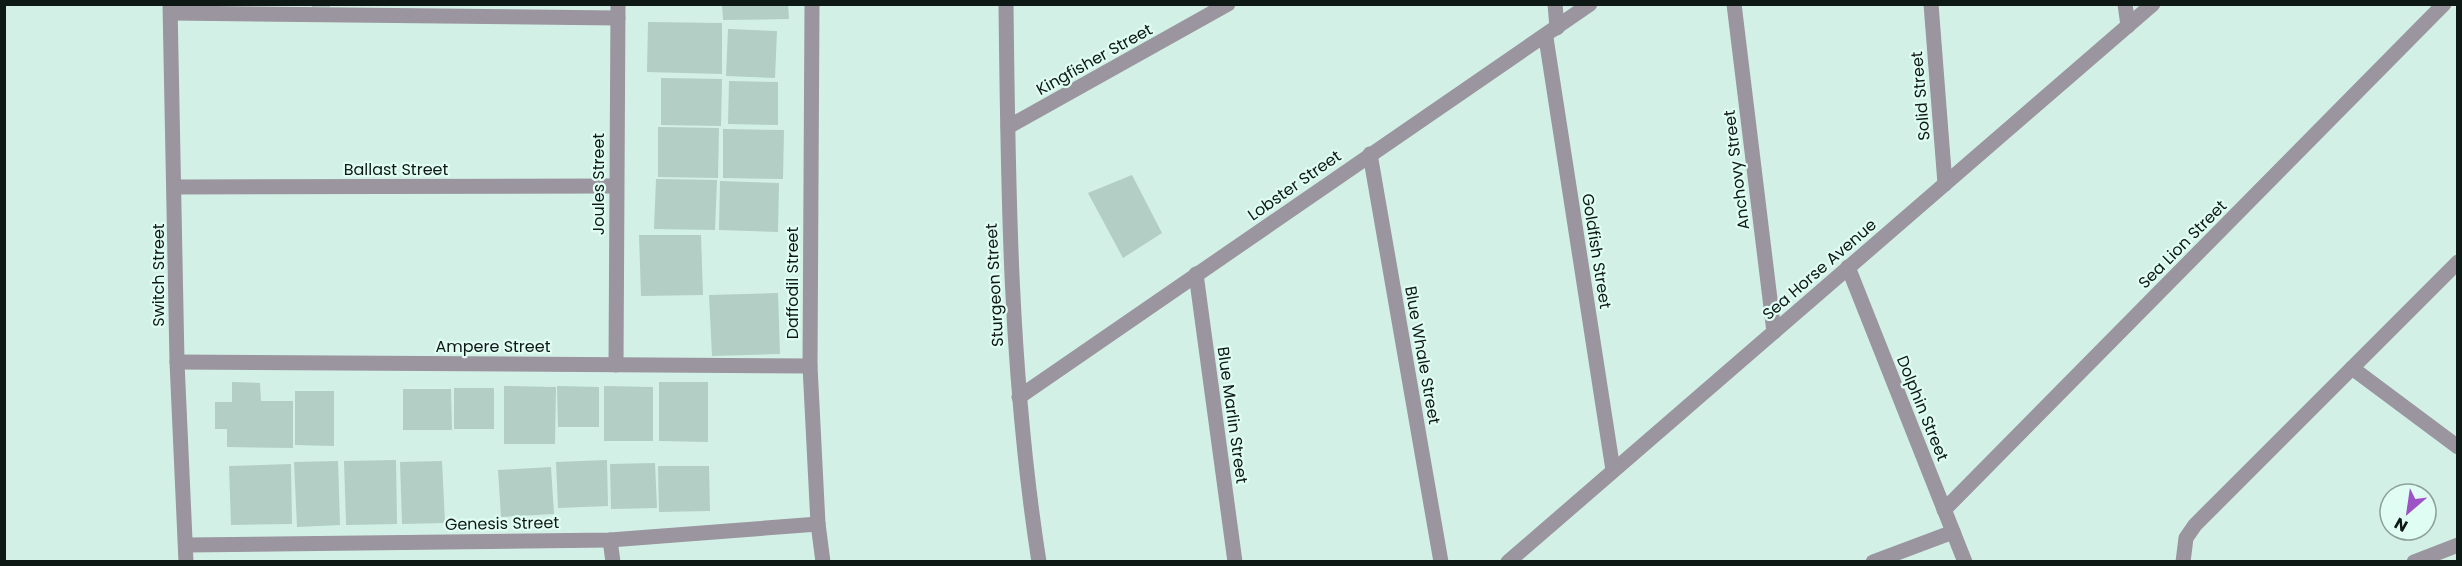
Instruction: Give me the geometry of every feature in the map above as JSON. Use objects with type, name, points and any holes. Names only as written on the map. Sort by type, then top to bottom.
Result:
[{"type":"street","name":"Daffodil Street","points":[[812,4],[810,366],[818,524],[823,561]]},
{"type":"street","name":"Sturgeon Street","points":[[1006,4],[1008,219],[1019,397],[1040,561]]},
{"type":"street","name":"Kingfisher Street","points":[[1008,127],[1228,4]]},
{"type":"street","name":"Goldfish Street","points":[[1555,4],[1551,33],[1613,470]]},
{"type":"street","name":"Lobster Street","points":[[1019,397],[1590,4]]},
{"type":"street","name":"Anchovy Street","points":[[1734,4],[1774,332]]},
{"type":"street","name":"Solid Street","points":[[1931,4],[1945,184]]},
{"type":"street","points":[[2125,4],[2128,26]]},
{"type":"street","name":"Sea Horse Avenue","points":[[1508,561],[2153,4]]},
{"type":"street","name":"Sea Lion Street","points":[[1944,510],[2444,4]]},
{"type":"street","points":[[171,9],[618,11]]},
{"type":"street","name":"Switch Street","points":[[171,9],[177,362],[186,561]]},
{"type":"street","name":"Joules Street","points":[[616,365],[618,11]]},
{"type":"street","name":"Blue Whale Street","points":[[1370,154],[1441,561]]},
{"type":"street","name":"Ballast Street","points":[[175,187],[616,186]]},
{"type":"street","points":[[2183,561],[2186,538],[2195,525],[2457,262]]},
{"type":"street","name":"Dolphin Street","points":[[1848,267],[1965,561]]},
{"type":"street","name":"Blue Marlin Street","points":[[1196,274],[1235,561]]},
{"type":"street","name":"Ampere Street","points":[[177,362],[810,366]]},
{"type":"street","points":[[2352,368],[2457,447]]},
{"type":"street","name":"Genesis Street","points":[[186,545],[610,540],[818,524]]},
{"type":"street","points":[[1874,561],[1953,532]]},
{"type":"street","points":[[610,540],[613,561]]},
{"type":"street","points":[[2414,561],[2457,545]]},
{"type":"building","points":[[312,4],[330,4],[330,7],[312,7]]},
{"type":"building","points":[[722,4],[788,4],[789,19],[723,20]]},
{"type":"building","points":[[648,22],[722,23],[722,74],[647,72]]},
{"type":"building","points":[[728,29],[777,31],[775,78],[726,76]]},
{"type":"building","points":[[661,78],[722,79],[721,126],[661,125]]},
{"type":"building","points":[[729,81],[778,82],[778,125],[728,124]]},
{"type":"building","points":[[658,127],[719,128],[718,178],[658,177]]},
{"type":"building","points":[[723,129],[784,130],[783,179],[723,178]]},
{"type":"building","points":[[1132,175],[1162,233],[1123,258],[1088,193]]},
{"type":"building","points":[[656,179],[717,180],[715,230],[654,229]]},
{"type":"building","points":[[720,181],[779,183],[778,232],[719,230]]},
{"type":"building","points":[[639,235],[701,235],[703,295],[641,296]]},
{"type":"building","points":[[778,293],[780,354],[712,356],[709,295]]},
{"type":"building","points":[[232,382],[260,383],[261,401],[293,401],[293,448],[227,447],[227,429],[215,429],[215,402],[232,402]]},
{"type":"building","points":[[659,382],[708,382],[708,442],[659,441]]},
{"type":"building","points":[[504,386],[556,387],[555,444],[504,444]]},
{"type":"building","points":[[557,386],[599,387],[599,427],[558,427]]},
{"type":"building","points":[[604,386],[653,387],[653,441],[604,441]]},
{"type":"building","points":[[454,388],[494,388],[494,429],[454,429]]},
{"type":"building","points":[[403,389],[451,389],[452,430],[403,430]]},
{"type":"building","points":[[295,391],[334,391],[334,446],[295,445]]},
{"type":"building","points":[[396,460],[397,524],[346,525],[344,461]]},
{"type":"building","points":[[607,460],[608,506],[558,508],[556,462]]},
{"type":"building","points":[[338,461],[340,525],[297,527],[294,462]]},
{"type":"building","points":[[442,461],[445,523],[402,524],[400,462]]},
{"type":"building","points":[[655,463],[657,508],[611,509],[610,464]]},
{"type":"building","points":[[291,464],[292,524],[231,525],[229,466]]},
{"type":"building","points":[[658,466],[709,466],[710,511],[659,512]]},
{"type":"building","points":[[551,467],[554,514],[501,517],[498,470]]}]
